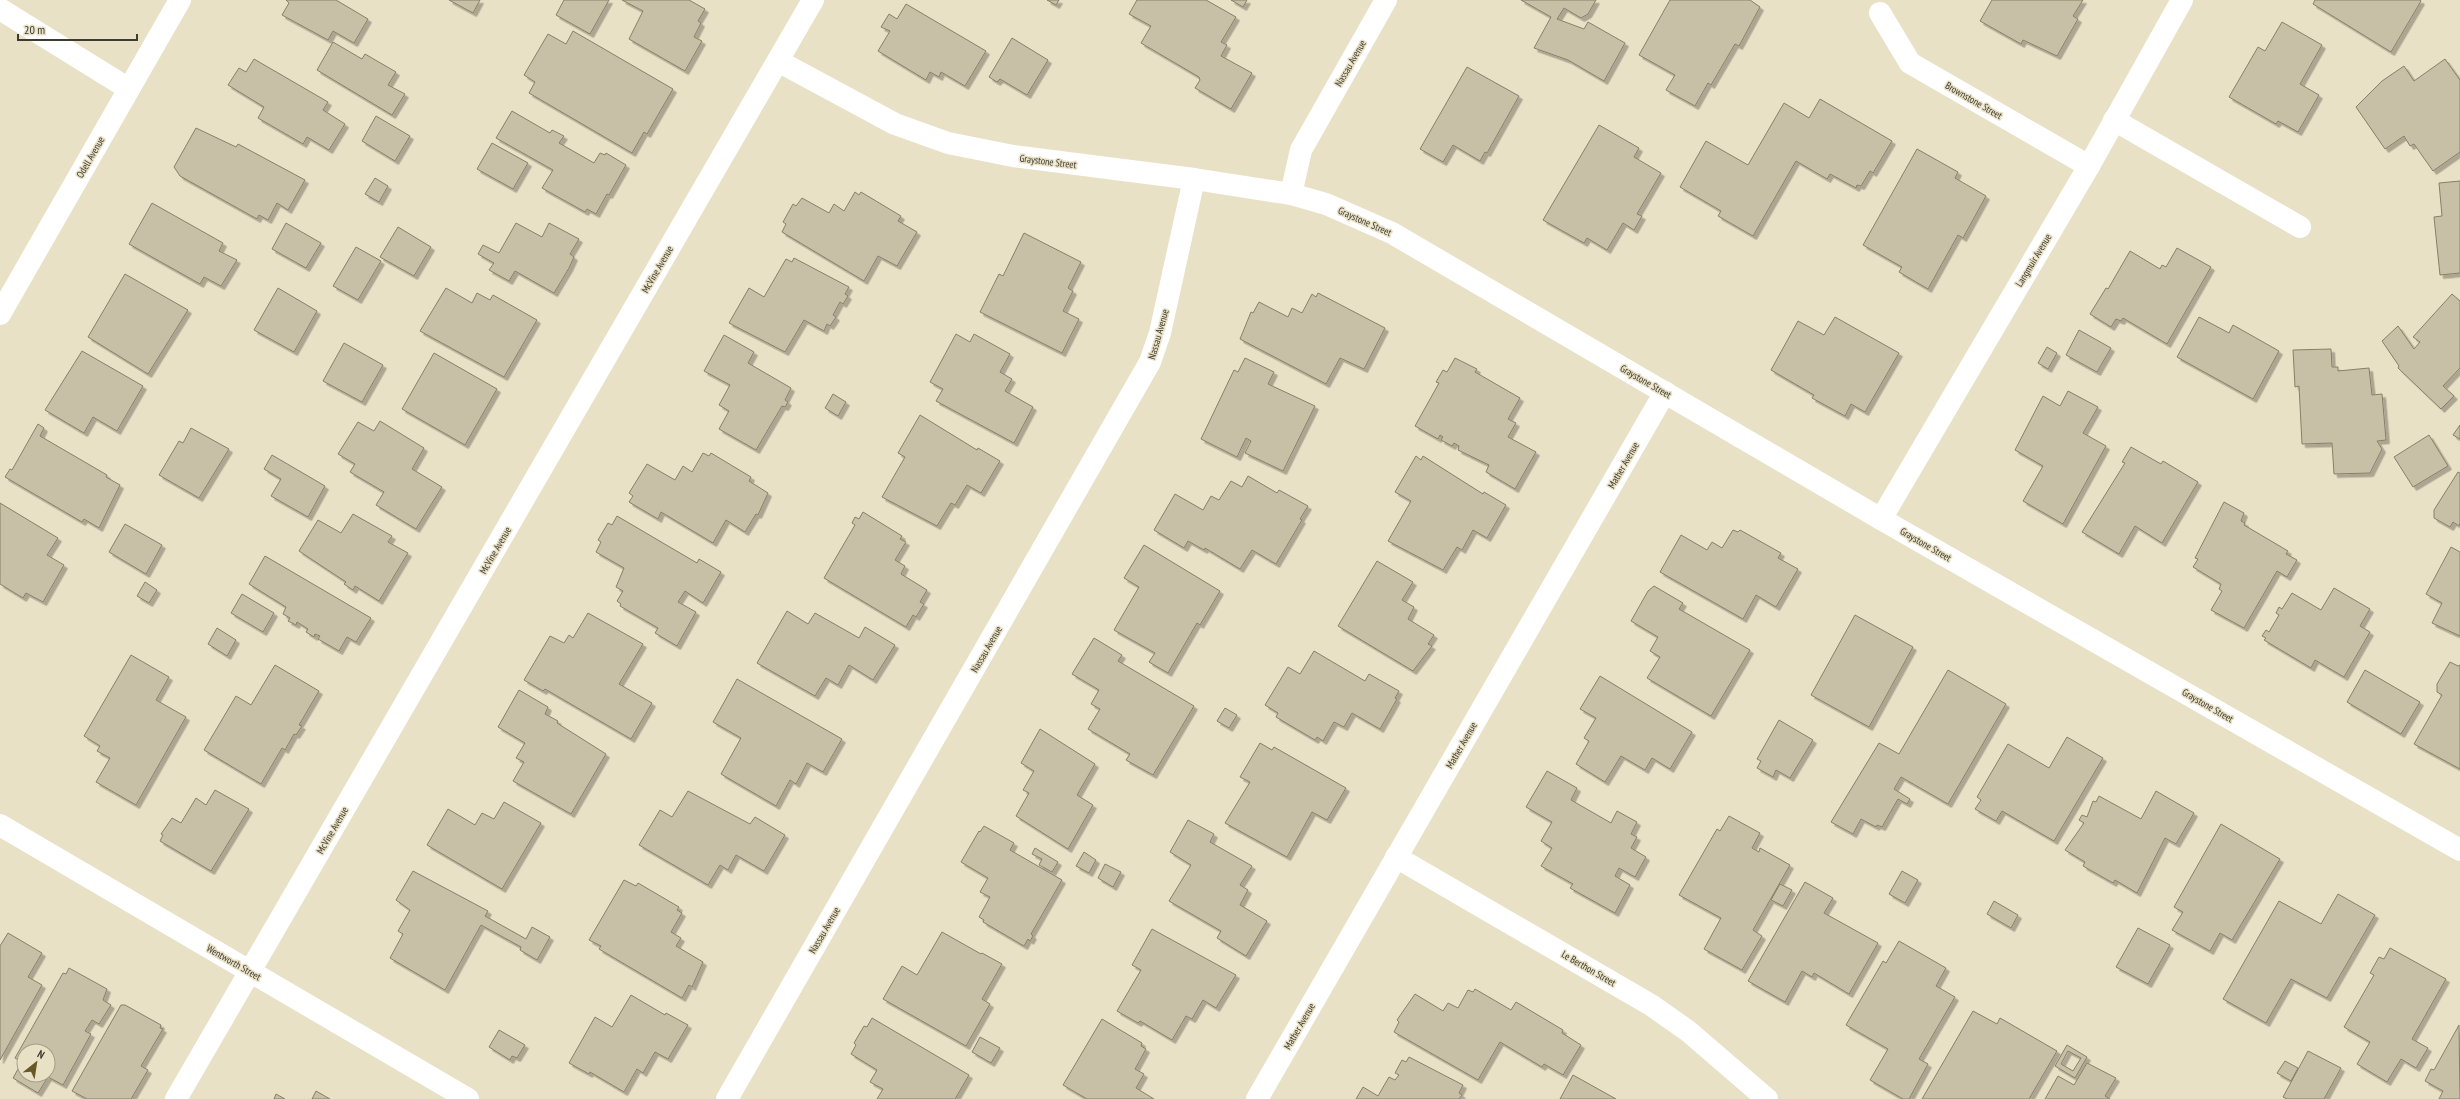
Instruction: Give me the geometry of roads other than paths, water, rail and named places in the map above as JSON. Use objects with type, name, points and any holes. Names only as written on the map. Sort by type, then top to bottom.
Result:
[{"type":"street","name":"Odell Avenue","points":[[0,314],[180,0]]},
{"type":"street","name":"McVine Avenue","points":[[176,1099],[813,0]]},
{"type":"street","name":"Nassau Avenue","points":[[1292,194],[1301,150],[1386,0]]},
{"type":"street","name":"Langmuir Avenue","points":[[1881,519],[2089,166],[2182,0]]},
{"type":"street","points":[[0,9],[129,89]]},
{"type":"street","name":"Brownstone Street","points":[[1880,13],[1910,63],[2089,166]]},
{"type":"street","name":"Graystone Street","points":[[778,61],[895,124],[948,143],[1013,156],[1194,179],[1292,194],[1326,204],[1392,233],[1881,519],[2460,850]]},
{"type":"street","points":[[2114,120],[2300,227]]},
{"type":"street","name":"Nassau Avenue","points":[[727,1099],[1150,362],[1160,333],[1194,179]]},
{"type":"street","name":"Mather Avenue","points":[[1257,1099],[1664,392]]},
{"type":"street","name":"Wentworth Street","points":[[0,825],[468,1099]]},
{"type":"street","name":"Le Berthon Street","points":[[1396,857],[1651,1004],[1688,1031],[1767,1099]]}]
